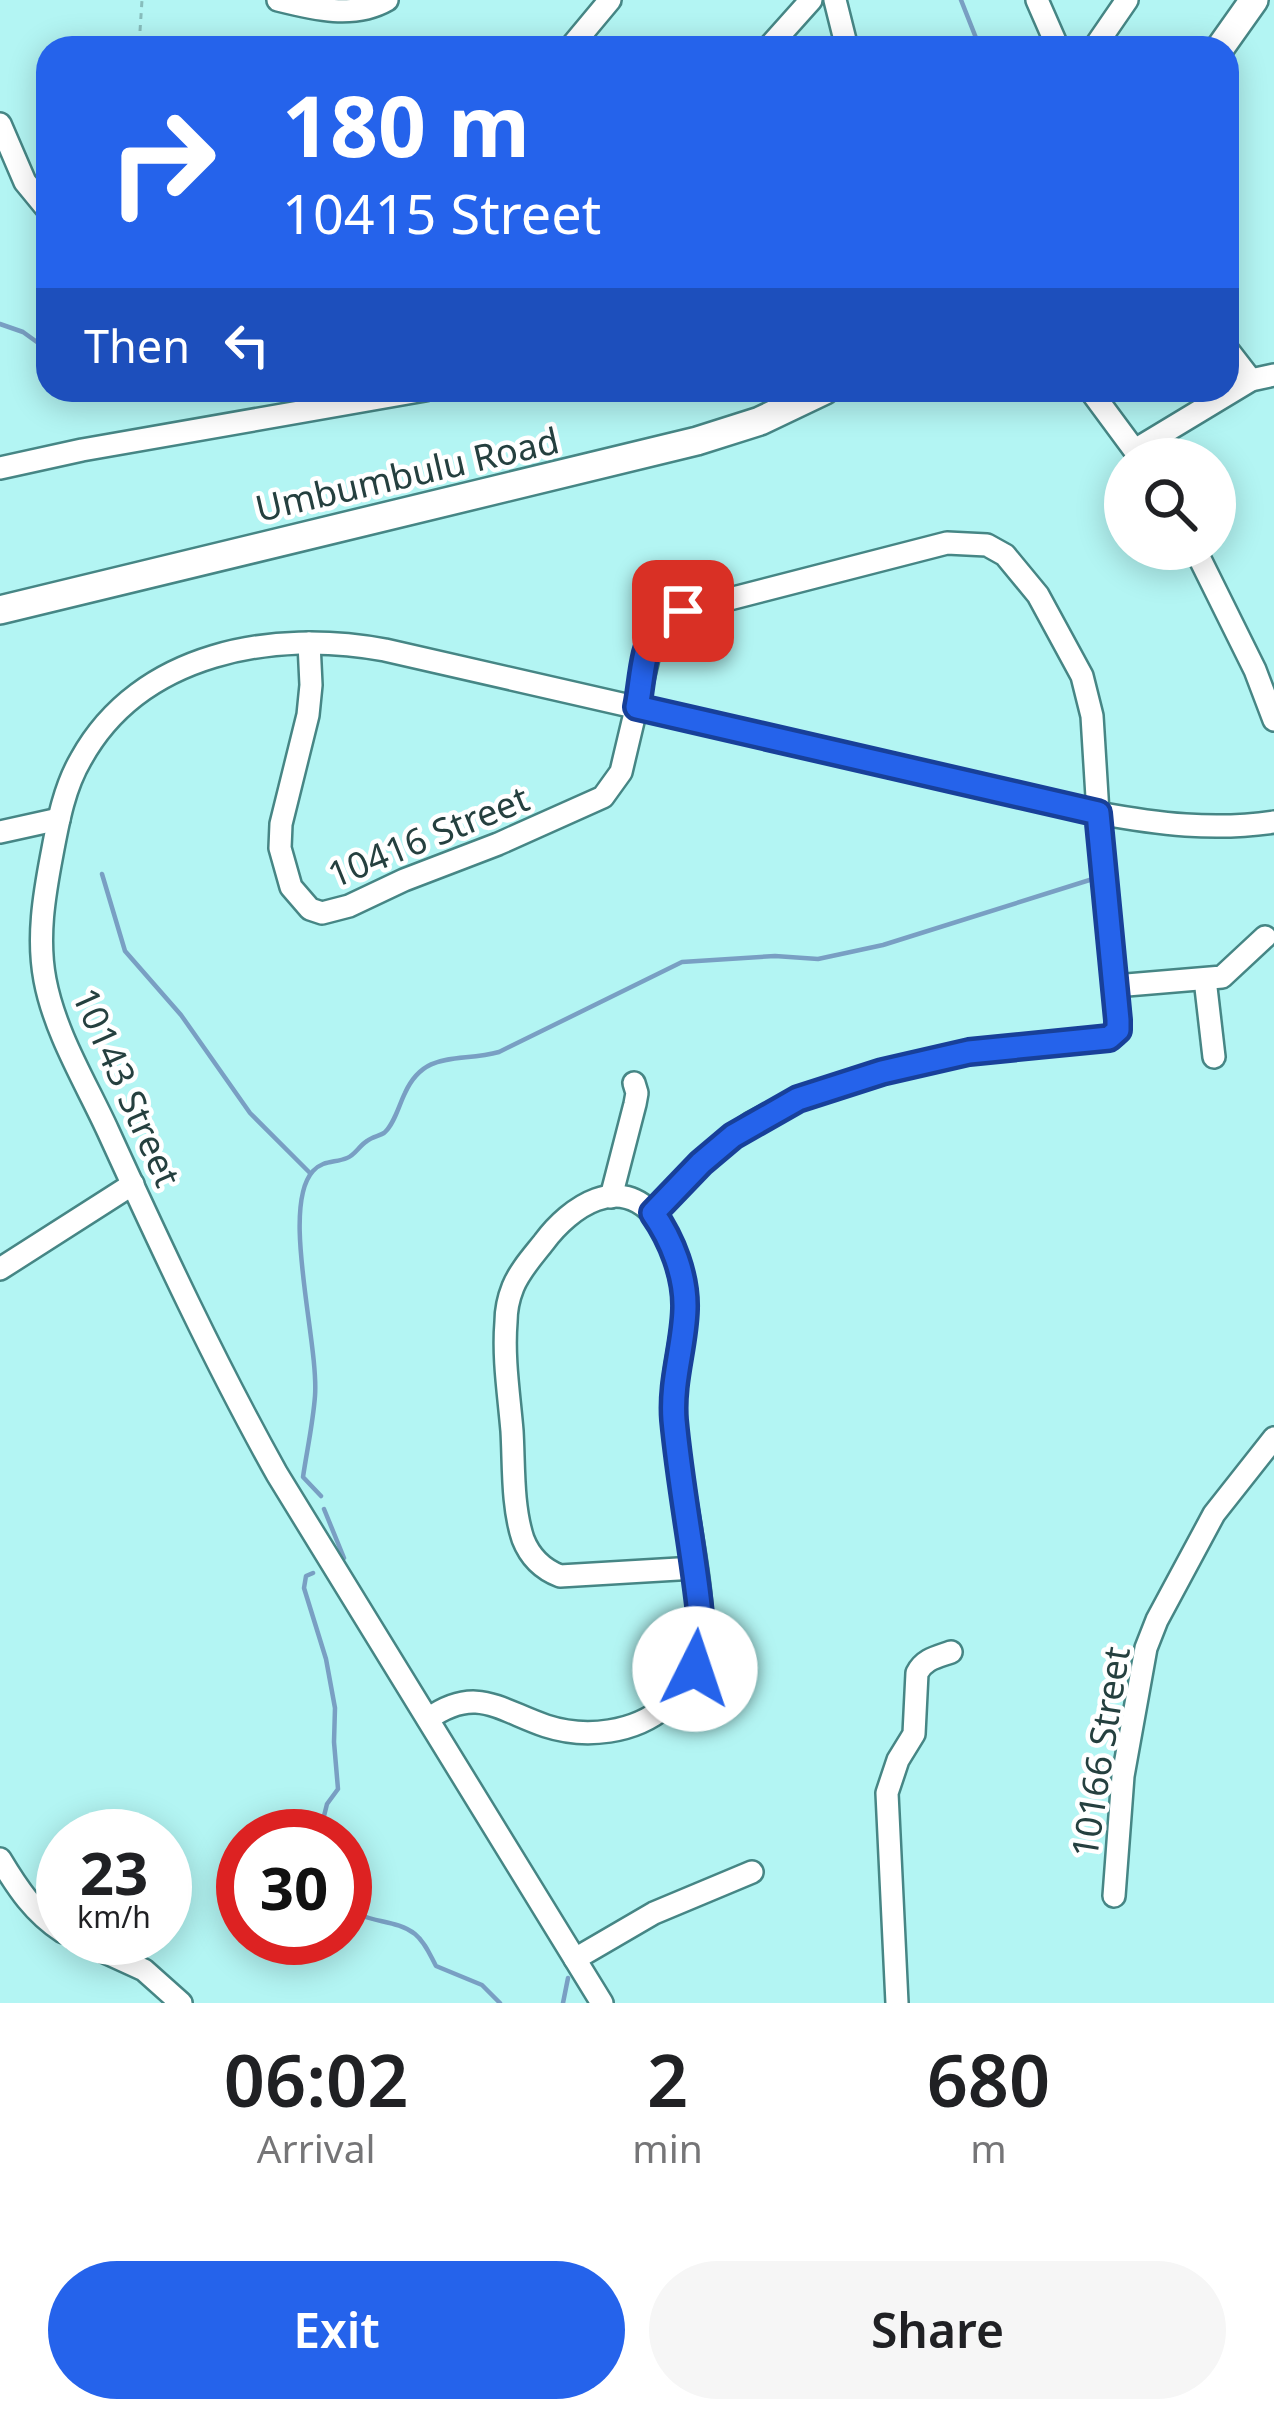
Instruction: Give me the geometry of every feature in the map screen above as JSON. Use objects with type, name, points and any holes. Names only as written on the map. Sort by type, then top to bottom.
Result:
[{"type":"main road","points":[[1228,36],[1254,0]]},
{"type":"main road","name":"Umbumbulu Road","points":[[0,610],[697,441],[760,421],[800,402]]},
{"type":"street","points":[[278,0],[366,9],[387,0]]},
{"type":"street","points":[[580,36],[610,0]]},
{"type":"street","points":[[779,36],[811,0]]},
{"type":"street","points":[[835,0],[844,36]]},
{"type":"street","points":[[1037,0],[1053,36]]},
{"type":"street","points":[[1102,36],[1127,0]]},
{"type":"street","points":[[0,124],[25,182],[36,195]]},
{"type":"street","points":[[1239,365],[1251,380]]},
{"type":"street","points":[[1239,388],[1274,375]]},
{"type":"street","points":[[0,468],[356,402]]},
{"type":"street","points":[[1099,402],[1126,438]]},
{"type":"street","points":[[1162,438],[1217,402]]},
{"type":"street","points":[[637,707],[654,633],[683,611],[947,543],[987,545],[1004,555],[1038,595],[1082,676],[1092,716],[1118,1030],[1109,1038],[969,1052],[882,1072],[798,1099],[733,1136],[653,1213]]},
{"type":"street","points":[[1205,570],[1274,720]]},
{"type":"street","name":"10143 Street","points":[[602,2003],[248,1423],[60,1027],[45,980],[41,925],[59,819],[78,764],[109,719],[171,673],[218,655],[308,643],[370,647],[1098,813],[1189,827],[1274,822]]},
{"type":"street","name":"10416 Street","points":[[308,643],[308,715],[280,824],[280,848],[291,887],[310,909],[322,913],[350,906],[603,796],[621,772],[637,707]]},
{"type":"street","points":[[0,832],[59,819]]},
{"type":"street","points":[[1115,986],[1225,976],[1265,937]]},
{"type":"street","points":[[1205,979],[1214,1057]]},
{"type":"street","points":[[611,1197],[635,1104],[634,1082]]},
{"type":"street","points":[[0,1269],[133,1184]]},
{"type":"street","points":[[428,1719],[450,1706],[474,1700],[548,1727],[614,1731],[647,1720],[676,1697],[695,1669],[701,1638],[695,1568],[677,1448],[673,1394],[684,1290],[670,1243],[653,1213],[627,1198],[584,1202],[555,1227],[521,1272],[508,1302],[506,1347],[520,1527],[540,1566],[560,1576],[695,1568]]},
{"type":"street","name":"10166 Street","points":[[1114,1896],[1123,1776],[1146,1648],[1214,1514],[1274,1438]]},
{"type":"street","points":[[897,2003],[887,1793],[898,1760],[914,1734],[921,1664],[951,1652]]},
{"type":"street","points":[[0,1859],[36,1912]]},
{"type":"street","points":[[575,1959],[654,1913],[752,1872]]},
{"type":"street","points":[[133,1965],[181,2003]]},
{"type":"path","points":[[140,31],[142,0]]},
{"type":"waterway","points":[[961,0],[975,36]]},
{"type":"waterway","points":[[0,324],[36,341]]},
{"type":"waterway","points":[[102,874],[125,951],[181,1015],[250,1113],[310,1173]]},
{"type":"waterway","points":[[321,1496],[303,1477],[315,1396],[300,1244],[304,1189],[317,1167],[350,1157],[388,1129],[422,1070],[444,1060],[499,1052],[682,962],[775,956],[818,959],[883,945],[1096,878]]},
{"type":"waterway","points":[[324,1509],[344,1558],[340,1560]]},
{"type":"waterway","points":[[313,1573],[306,1576],[304,1588],[335,1708],[338,1789],[326,1809]]},
{"type":"waterway","points":[[372,1918],[415,1934],[436,1966],[482,1985],[500,2003]]},
{"type":"waterway","points":[[563,2003],[568,1978]]},
{"type":"route","points":[[683,611],[654,633],[637,707],[1098,813],[1118,1020],[1118,1030],[1109,1038],[969,1052],[882,1072],[798,1099],[733,1136],[653,1213],[670,1243],[684,1290],[673,1394],[700,1614],[695,1669]]}]
